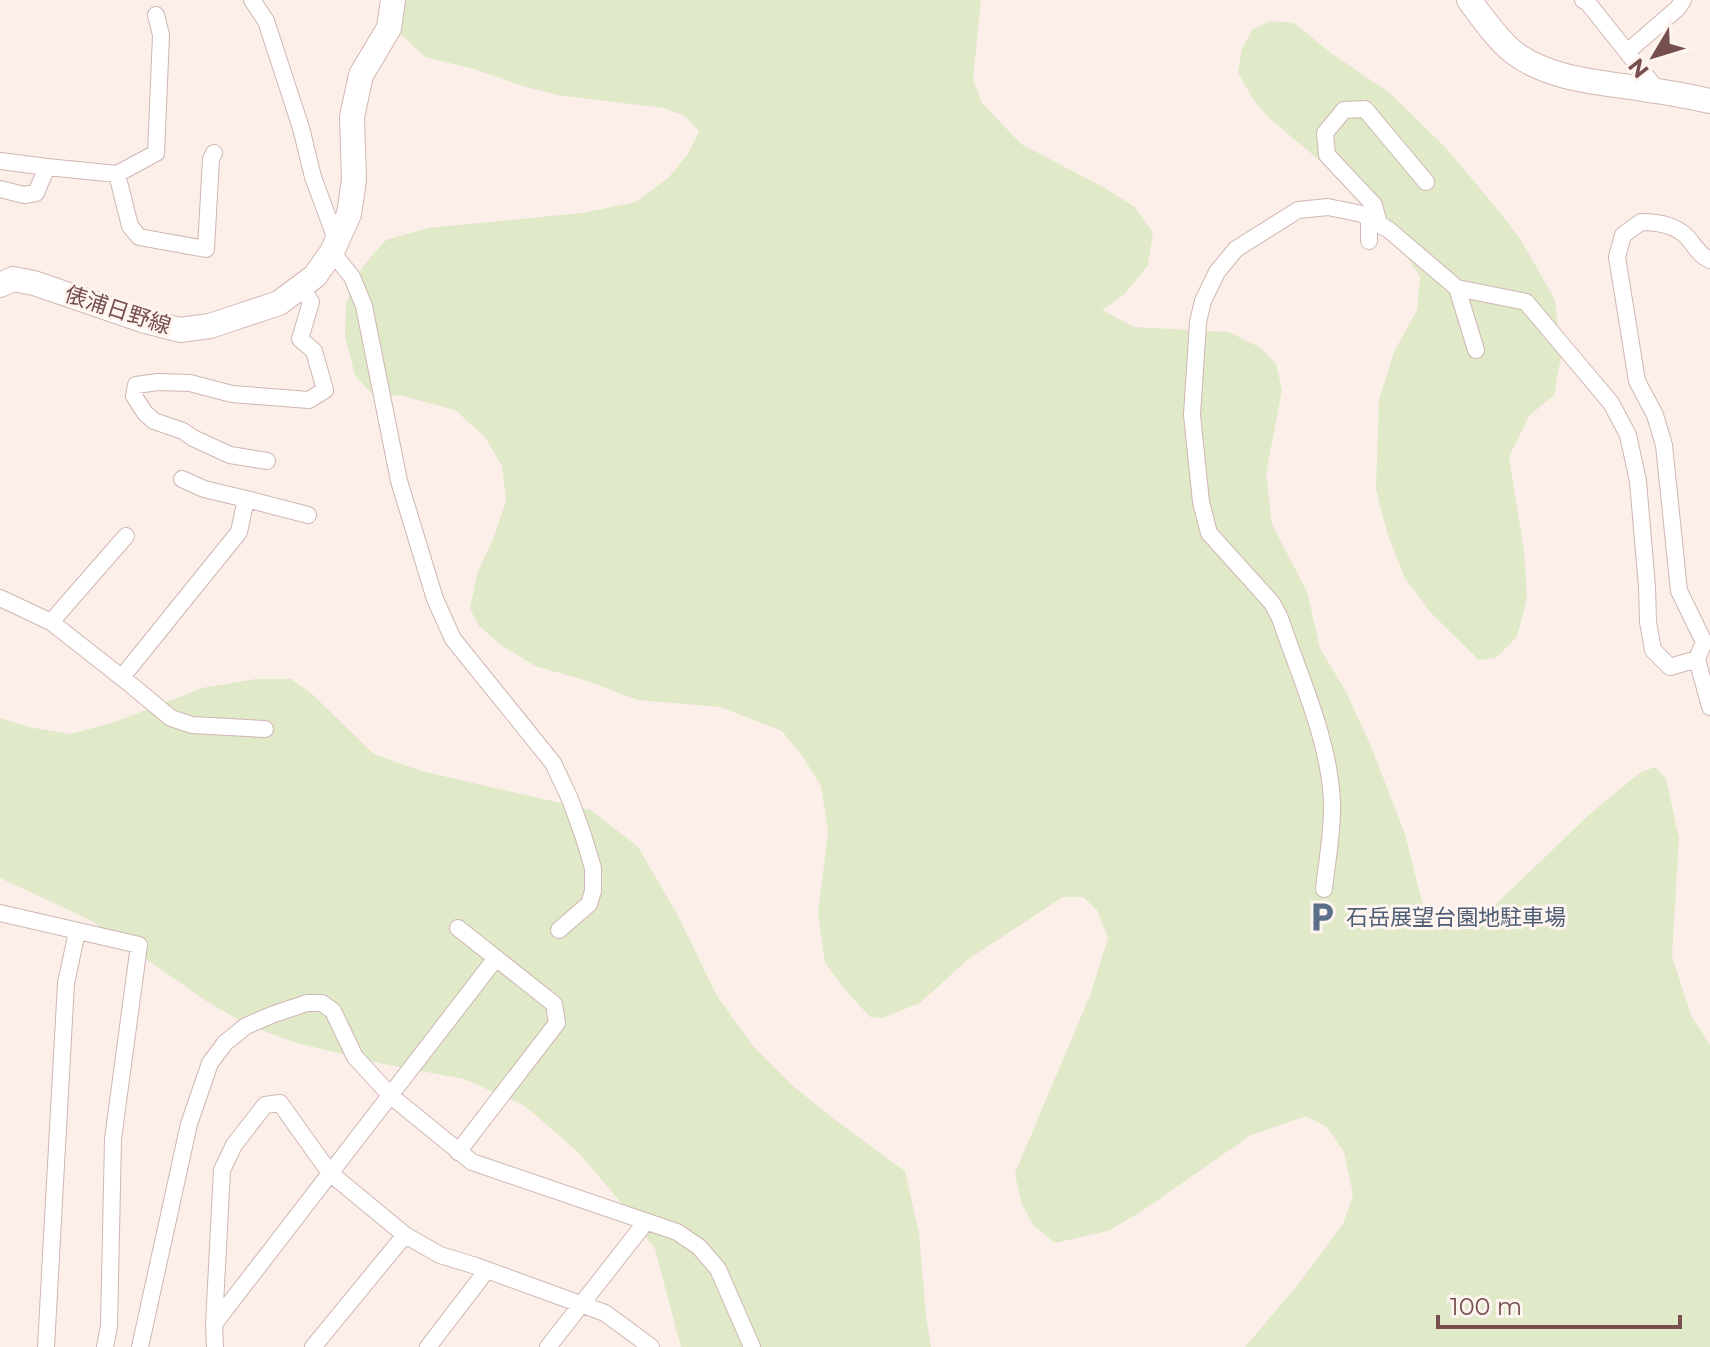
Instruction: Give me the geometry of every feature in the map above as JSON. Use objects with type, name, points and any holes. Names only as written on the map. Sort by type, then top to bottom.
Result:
[{"type":"main road","name":"俵浦日野線","points":[[0,285],[13,279],[34,283],[180,330],[210,326],[279,303],[315,276],[335,247],[349,214],[354,180],[352,117],[361,75],[389,28],[393,0]]},
{"type":"main road","points":[[1469,0],[1511,50],[1552,73],[1710,101]]},
{"type":"street","points":[[252,0],[266,21],[335,247],[364,306],[399,481],[435,599],[453,639],[553,763],[583,835],[593,868],[593,891],[589,904],[559,930]]},
{"type":"street","points":[[1627,52],[1678,8],[1683,0]]},
{"type":"street","points":[[1586,1],[1658,91]]},
{"type":"street","points":[[0,161],[117,174],[156,153],[161,35],[156,15]]},
{"type":"street","points":[[1369,241],[1374,205],[1327,155],[1325,133],[1344,110],[1365,109],[1426,182]]},
{"type":"street","points":[[117,174],[130,226],[139,237],[206,249],[211,159],[214,153]]},
{"type":"street","points":[[0,189],[24,195],[36,193],[47,167]]},
{"type":"street","points":[[1324,889],[1332,801],[1321,734],[1272,603],[1209,533],[1201,502],[1192,415],[1198,322],[1203,301],[1217,272],[1236,249],[1298,210],[1328,207],[1362,214],[1389,230],[1457,288],[1526,302],[1611,403],[1628,435],[1638,481],[1648,622],[1653,650],[1670,667],[1697,659]]},
{"type":"street","points":[[1710,260],[1703,257],[1684,233],[1660,223],[1641,222],[1623,235],[1617,257],[1637,381],[1655,415],[1664,445],[1679,591],[1704,642],[1697,659],[1710,707]]},
{"type":"street","points":[[267,461],[230,455],[183,431],[154,421],[134,396],[136,385],[190,383],[232,394],[309,400],[325,390],[314,351],[300,339],[311,302],[301,287]]},
{"type":"street","points":[[1457,288],[1476,350]]},
{"type":"street","points":[[182,479],[204,489],[308,515]]},
{"type":"street","points":[[122,677],[239,532],[246,499]]},
{"type":"street","points":[[51,622],[126,536]]},
{"type":"street","points":[[0,598],[51,622],[171,718],[192,725],[265,729]]},
{"type":"street","points":[[0,913],[139,945],[113,1139],[109,1326],[105,1347]]},
{"type":"street","points":[[458,928],[554,1004],[557,1023],[458,1152]]},
{"type":"street","points":[[46,1347],[66,983],[77,932]]},
{"type":"street","points":[[214,1324],[496,958]]},
{"type":"street","points":[[140,1347],[189,1124],[210,1063],[225,1043],[246,1026],[307,1003],[322,1003],[333,1011],[355,1057],[391,1096],[472,1162],[677,1232],[699,1247],[718,1269],[752,1347]]},
{"type":"street","points":[[215,1347],[222,1170],[234,1145],[265,1105],[280,1103],[330,1173],[405,1235],[440,1255],[605,1313],[651,1347]]},
{"type":"street","points":[[548,1347],[645,1223]]},
{"type":"street","points":[[313,1347],[405,1235]]},
{"type":"street","points":[[428,1347],[487,1270]]},
{"type":"green space","points":[[400,0],[981,0],[973,80],[982,103],[1021,144],[1135,207],[1153,233],[1148,265],[1125,294],[1102,310],[1134,327],[1229,332],[1261,348],[1276,364],[1282,390],[1266,474],[1272,524],[1307,592],[1320,648],[1346,692],[1370,744],[1405,834],[1423,906],[1438,926],[1455,930],[1496,904],[1591,813],[1641,772],[1655,767],[1666,779],[1679,838],[1672,956],[1691,1015],[1710,1045],[1710,1347],[1245,1347],[1300,1282],[1343,1224],[1353,1195],[1344,1152],[1327,1127],[1306,1116],[1251,1135],[1108,1231],[1055,1243],[1033,1225],[1021,1202],[1015,1173],[1091,993],[1108,938],[1097,910],[1083,897],[1063,897],[967,960],[920,1003],[882,1018],[870,1017],[825,963],[818,913],[828,832],[821,786],[782,731],[720,707],[638,700],[535,666],[501,645],[479,626],[470,609],[477,574],[506,501],[502,466],[484,436],[455,410],[403,396],[372,394],[355,375],[345,336],[346,303],[363,266],[386,240],[428,228],[582,213],[636,202],[669,177],[688,154],[699,131],[685,116],[664,108],[557,95],[425,57],[400,34],[396,18]]},
{"type":"green space","points":[[1270,21],[1294,23],[1391,94],[1445,147],[1489,199],[1519,237],[1555,300],[1561,357],[1554,395],[1529,416],[1509,457],[1524,551],[1527,597],[1517,637],[1496,658],[1479,660],[1431,613],[1405,578],[1388,536],[1376,489],[1379,400],[1394,352],[1417,310],[1420,277],[1396,238],[1357,192],[1269,118],[1252,98],[1238,72],[1242,49],[1252,30]]},
{"type":"green space","points":[[256,679],[291,679],[311,693],[374,754],[421,771],[591,810],[638,847],[677,914],[717,996],[753,1046],[794,1087],[905,1171],[919,1233],[931,1347],[681,1347],[655,1249],[578,1152],[525,1106],[464,1079],[383,1064],[297,1043],[247,1025],[208,1002],[90,920],[0,878],[0,718],[28,727],[71,734],[115,722],[202,688]]},
{"type":"place","name":"石岳展望台園地駐車場","points":[[1322,917]]}]
